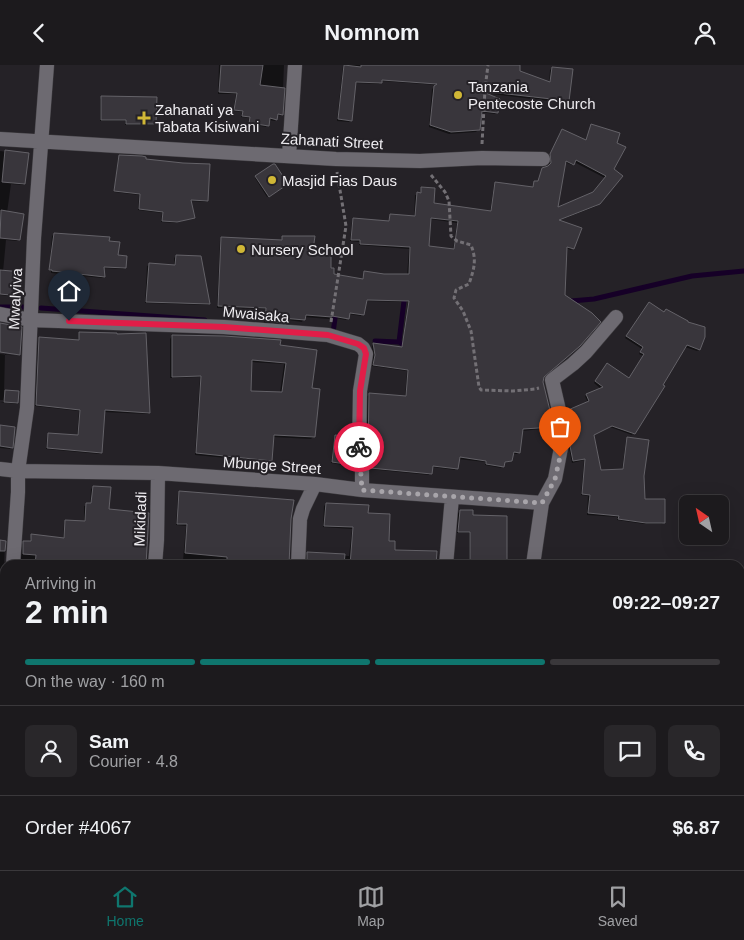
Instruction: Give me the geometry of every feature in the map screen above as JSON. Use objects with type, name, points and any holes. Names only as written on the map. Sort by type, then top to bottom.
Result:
[{"type":"street","name":"Mwalyiva","points":[[13,560],[18,471],[27,408],[30,320],[47,65]]},
{"type":"street","points":[[288,156],[296,65]]},
{"type":"street","name":"Zahanati Street","points":[[0,139],[336,159],[420,161],[482,157],[542,159]]},
{"type":"street","name":"Mwaisaka","points":[[0,314],[30,320],[224,327],[328,335],[358,344],[364,348],[366,354],[360,391],[359,456],[362,471],[362,490]]},
{"type":"street","points":[[534,560],[542,503],[555,479],[564,432],[551,383],[553,379],[586,352],[616,317]]},
{"type":"street","name":"Mbunge Street","points":[[0,469],[18,471],[158,473],[542,503]]},
{"type":"street","name":"Mikidadi","points":[[155,560],[158,473]]},
{"type":"street","points":[[298,560],[302,509],[315,484]]},
{"type":"street","points":[[446,560],[452,497]]},
{"type":"path","points":[[482,157],[488,65]]},
{"type":"path","points":[[328,335],[334,313],[346,226],[336,159]]},
{"type":"path","points":[[420,161],[445,192],[448,201],[451,236],[457,241],[470,245],[475,256],[468,284],[456,290],[454,298],[463,311],[471,331],[479,387],[481,390],[513,391],[535,389],[551,383]]},
{"type":"building","points":[[221,65],[263,65],[260,85],[285,88],[283,115],[278,114],[277,120],[270,118],[269,126],[249,123],[250,117],[242,116],[243,111],[234,110],[237,93],[219,92]]},
{"type":"building","points":[[344,65],[361,67],[361,65],[520,65],[520,71],[550,82],[552,67],[573,69],[569,101],[481,91],[500,99],[498,113],[482,111],[480,130],[451,132],[430,125],[434,86],[437,84],[382,80],[382,83],[356,82],[352,121],[338,119]]},
{"type":"building","points":[[101,96],[157,97],[156,124],[126,124],[126,120],[101,120]]},
{"type":"building","points":[[591,124],[620,133],[617,143],[626,147],[614,169],[623,176],[600,204],[559,220],[582,228],[574,249],[567,247],[565,295],[592,313],[601,322],[580,346],[544,377],[543,382],[554,427],[523,429],[520,453],[514,452],[512,461],[505,462],[504,467],[486,464],[486,461],[460,457],[458,469],[433,466],[432,474],[370,468],[368,455],[369,393],[406,396],[408,370],[373,365],[375,355],[373,343],[402,347],[409,301],[367,300],[364,315],[350,313],[349,319],[306,315],[305,320],[282,318],[282,323],[265,321],[266,308],[218,306],[221,237],[282,240],[282,236],[315,236],[313,250],[331,251],[331,268],[334,268],[334,274],[363,279],[364,271],[384,274],[409,274],[410,247],[360,244],[360,240],[351,240],[353,218],[389,221],[390,214],[415,216],[417,192],[421,193],[421,187],[435,188],[434,203],[491,211],[495,182],[533,187],[534,181],[538,181],[542,168],[551,163],[550,154],[562,129],[586,140]],"holes":[[[576,160],[606,176],[593,192],[558,207],[566,161],[574,165]],[[431,218],[458,221],[454,249],[429,246]]]},
{"type":"building","points":[[5,150],[29,153],[25,184],[2,182]]},
{"type":"building","points":[[119,155],[142,156],[146,157],[146,159],[183,163],[210,164],[208,201],[191,200],[195,218],[177,222],[162,221],[163,212],[139,209],[140,194],[114,191]]},
{"type":"building","name":"Masjid Fias Daus","points":[[275,164],[288,184],[269,197],[255,176]]},
{"type":"building","points":[[1,210],[24,214],[20,240],[0,238]]},
{"type":"building","points":[[54,233],[110,237],[109,241],[120,242],[118,255],[127,256],[126,268],[104,267],[105,277],[49,270]]},
{"type":"building","points":[[176,255],[201,256],[210,304],[146,302],[149,263],[175,265]]},
{"type":"building","points":[[0,270],[22,272],[20,296],[0,294]]},
{"type":"building","points":[[649,302],[664,312],[666,309],[688,322],[705,327],[705,337],[700,350],[687,345],[663,385],[665,386],[635,434],[612,426],[594,435],[601,470],[623,469],[627,437],[649,440],[644,476],[645,499],[665,499],[665,523],[646,523],[618,519],[619,516],[588,513],[590,495],[582,494],[585,459],[573,461],[570,446],[573,430],[568,410],[589,401],[586,394],[603,387],[595,381],[607,363],[629,378],[644,354],[640,352],[643,347],[626,336]]},
{"type":"building","points":[[0,323],[22,327],[20,355],[0,352]]},
{"type":"building","points":[[79,332],[146,333],[150,413],[105,410],[102,453],[47,448],[48,433],[78,435],[80,410],[36,405],[39,337],[79,340]]},
{"type":"building","points":[[172,335],[281,340],[280,345],[317,350],[312,388],[320,389],[315,437],[274,435],[272,461],[196,453],[201,376],[172,377]],"holes":[[[252,360],[286,363],[282,392],[251,391]]]},
{"type":"building","points":[[5,390],[19,391],[18,403],[4,402]]},
{"type":"building","points":[[0,425],[15,427],[13,448],[0,446]]},
{"type":"building","points":[[335,435],[351,437],[352,465],[332,462]]},
{"type":"building","points":[[93,486],[111,487],[109,509],[149,513],[146,560],[36,560],[36,555],[23,554],[23,541],[31,541],[31,534],[64,538],[65,520],[85,521],[86,503],[91,503]]},
{"type":"building","points":[[179,491],[294,500],[289,560],[227,560],[227,557],[185,553],[187,524],[177,524]]},
{"type":"building","points":[[326,503],[369,505],[368,513],[390,514],[389,541],[395,541],[395,550],[437,551],[436,560],[350,560],[353,527],[324,526]]},
{"type":"building","points":[[460,510],[473,510],[473,515],[507,516],[507,560],[470,560],[470,532],[458,532]]},
{"type":"building","points":[[0,540],[6,541],[5,551],[0,551]]},
{"type":"building","points":[[307,552],[345,554],[344,560],[307,560]]},
{"type":"waterway","points":[[570,303],[571,301],[594,299],[692,276],[744,271]]},
{"type":"waterway","points":[[399,342],[404,301]]},
{"type":"waterway","points":[[0,307],[25,307]]},
{"type":"waterway","points":[[41,308],[205,320]]},
{"type":"waterway","points":[[333,333],[336,311]]},
{"type":"waterway","points":[[375,341],[399,342],[408,347]]},
{"type":"way so far","points":[[359,447],[362,490],[542,503],[555,479],[560,457]]},
{"type":"place","name":"Tanzania Pentecoste Church","points":[[458,95]]},
{"type":"place","name":"Zahanati ya Tabata Kisiwani","points":[[144,118]]},
{"type":"place","name":"Masjid Fias Daus","points":[[272,180]]},
{"type":"place","name":"Nursery School","points":[[241,249]]},
{"type":"route","points":[[69,321],[224,327],[328,335],[358,344],[364,348],[366,354],[360,391],[359,447]]}]
